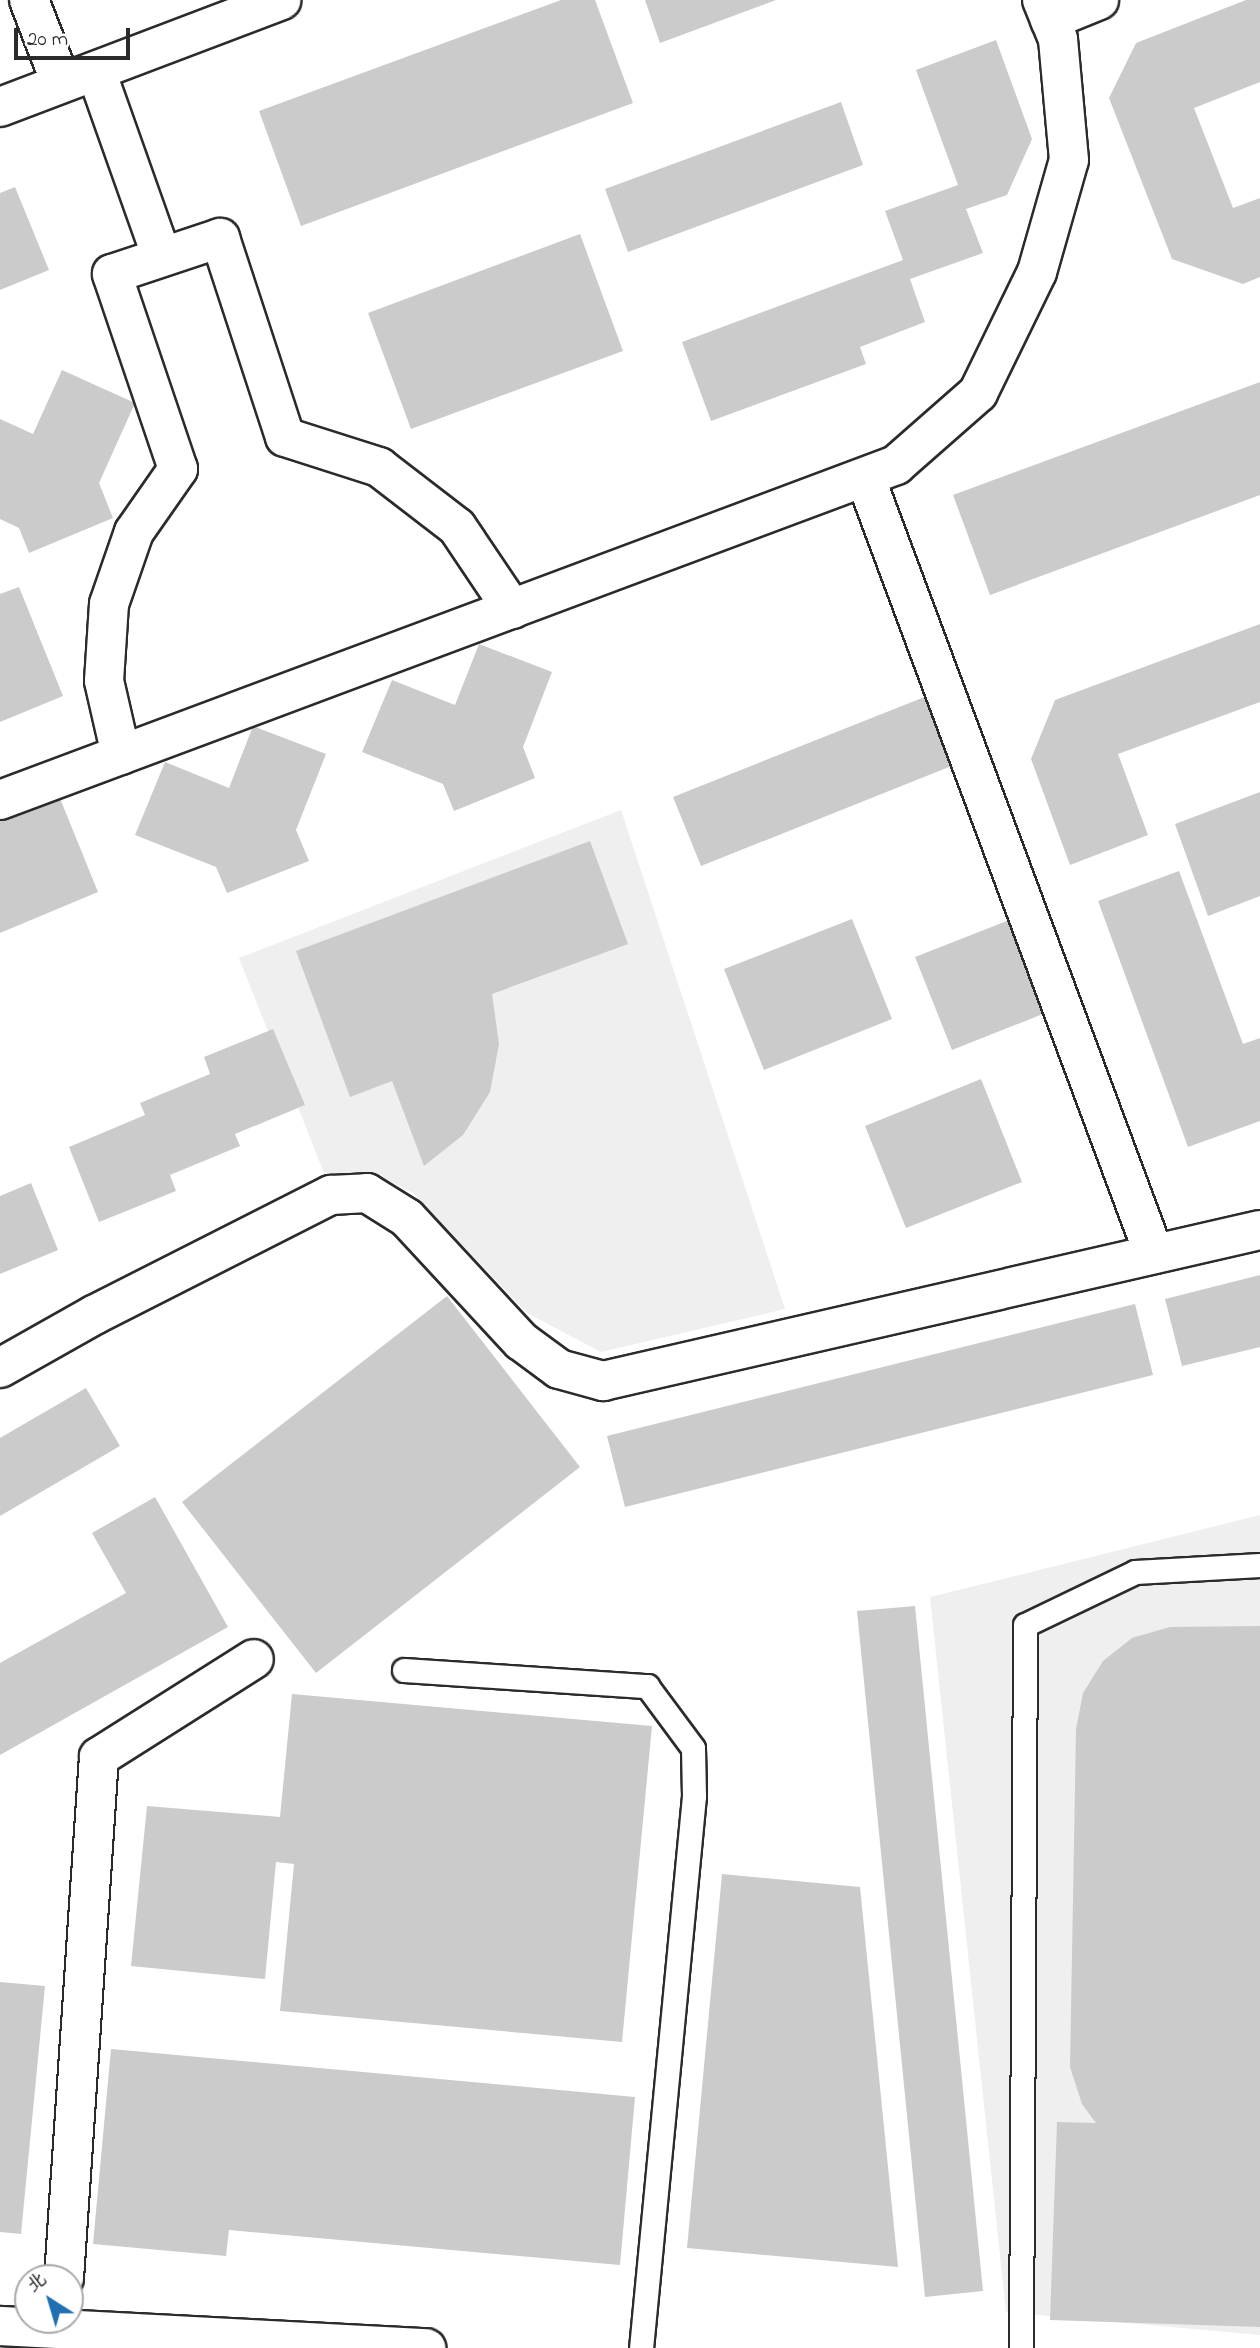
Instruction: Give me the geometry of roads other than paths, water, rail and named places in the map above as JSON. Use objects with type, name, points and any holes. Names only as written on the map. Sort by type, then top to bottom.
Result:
[{"type":"street","points":[[29,0],[61,83]]},
{"type":"street","points":[[0,107],[281,0]]},
{"type":"street","points":[[0,800],[896,465],[978,393],[1037,272],[1069,160],[1058,39],[1046,10],[1099,0]]},
{"type":"street","points":[[96,71],[162,257]]},
{"type":"street","points":[[121,755],[104,681],[109,604],[134,532],[178,470],[112,274],[220,238],[285,437],[379,467],[457,527],[512,609]]},
{"type":"street","points":[[865,477],[1154,1254]]},
{"type":"street","points":[[0,1368],[94,1315],[331,1195],[367,1193],[407,1218],[521,1341],[559,1369],[603,1381],[1260,1230]]},
{"type":"street","points":[[65,2264],[99,1757],[254,1659]]},
{"type":"street","points":[[84,2326],[426,2348]]},
{"type":"lane","points":[[1021,2348],[1025,1625],[1135,1572],[1260,1565]]},
{"type":"lane","points":[[404,1670],[646,1686],[692,1748],[694,1796],[641,2348]]}]
